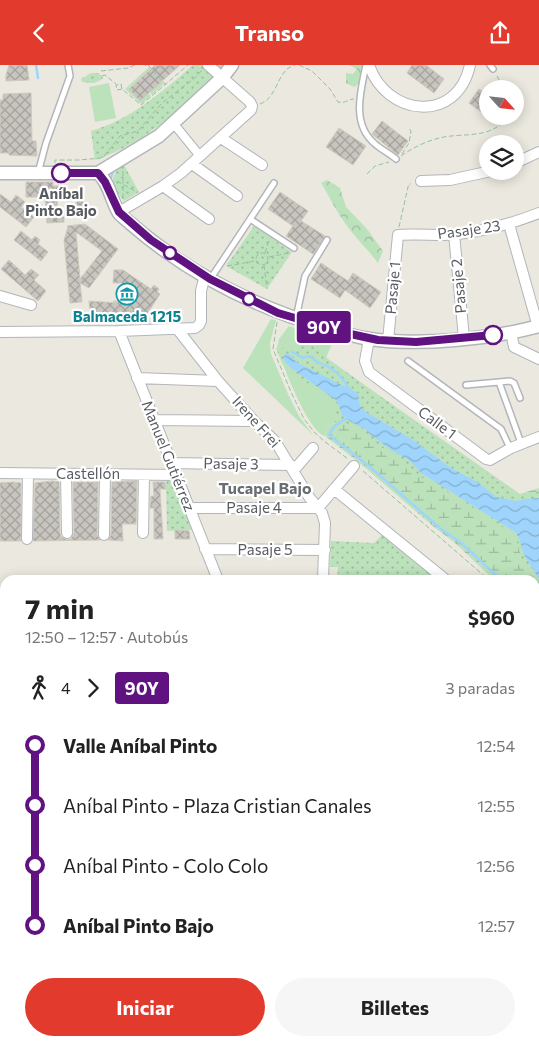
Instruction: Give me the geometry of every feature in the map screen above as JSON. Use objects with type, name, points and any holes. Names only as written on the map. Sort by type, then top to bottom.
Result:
[{"type":"street","points":[[120,211],[163,186],[192,164],[251,110],[250,101],[208,65]]},
{"type":"street","points":[[0,173],[55,173],[102,177],[174,124],[223,77],[232,65]]},
{"type":"street","points":[[368,65],[375,78],[387,92],[403,103],[422,107],[442,103],[455,95],[465,81],[470,65]]},
{"type":"street","points":[[174,124],[200,156]]},
{"type":"street","points":[[221,138],[262,165]]},
{"type":"street","points":[[524,159],[539,152]]},
{"type":"street","points":[[192,164],[237,196]]},
{"type":"street","points":[[421,181],[450,180],[479,173]]},
{"type":"street","points":[[102,177],[120,211],[151,240],[208,277],[278,313],[369,339],[416,342],[511,332],[538,326],[509,224]]},
{"type":"street","points":[[163,186],[209,219]]},
{"type":"street","name":"Pasaje 23","points":[[398,235],[477,232],[509,224],[539,213]]},
{"type":"street","name":"Pasaje 2","points":[[454,234],[464,338]]},
{"type":"street","name":"Pasaje 1","points":[[388,341],[398,235]]},
{"type":"street","points":[[0,332],[178,330],[195,328],[200,323],[201,291],[208,277]]},
{"type":"street","points":[[0,296],[30,305]]},
{"type":"street","name":"Irene Frei","points":[[178,330],[218,381],[275,441],[309,497],[325,519],[323,575]]},
{"type":"street","name":"Manuel Gutiérrez","points":[[119,331],[216,575]]},
{"type":"street","points":[[511,332],[514,347],[539,359]]},
{"type":"street","name":"Calle 1","points":[[369,339],[365,361],[369,372],[486,459],[491,459],[510,448],[539,437]]},
{"type":"street","points":[[137,378],[218,381]]},
{"type":"street","points":[[154,421],[254,421]]},
{"type":"street","points":[[292,467],[312,448]]},
{"type":"street","name":"Pasaje 3","points":[[171,463],[292,467]]},
{"type":"street","points":[[318,508],[355,465]]},
{"type":"street","name":"Castellón","points":[[0,473],[176,475]]},
{"type":"street","points":[[27,539],[28,474]]},
{"type":"street","points":[[66,474],[67,533]]},
{"type":"street","points":[[104,535],[105,474]]},
{"type":"street","points":[[143,533],[144,475]]},
{"type":"street","points":[[334,489],[440,575]]},
{"type":"street","name":"Pasaje 4","points":[[189,509],[318,508]]},
{"type":"street","name":"Pasaje 5","points":[[205,549],[324,550]]},
{"type":"lane","points":[[38,173],[46,143],[70,77],[68,65]]},
{"type":"lane","points":[[368,65],[360,102],[360,116],[365,132],[373,142],[398,157]]},
{"type":"lane","points":[[208,277],[274,183]]},
{"type":"lane","points":[[250,219],[293,250]]},
{"type":"lane","points":[[296,319],[308,268],[327,241]]},
{"type":"lane","points":[[408,361],[501,429],[510,448]]},
{"type":"lane","points":[[466,385],[510,381],[514,383],[520,398]]},
{"type":"lane","points":[[500,382],[521,443]]},
{"type":"path","points":[[102,70],[128,68],[135,65]]},
{"type":"path","points":[[146,65],[166,85]]},
{"type":"path","points":[[102,76],[105,75],[117,85],[121,84],[122,89],[141,105],[188,65]]},
{"type":"path","points":[[55,173],[55,160],[90,159],[105,155],[120,136],[138,131],[162,103],[196,77],[208,65]]},
{"type":"path","points":[[252,106],[263,104],[270,99],[286,69],[295,65]]},
{"type":"path","points":[[299,65],[312,71],[330,89],[338,102],[345,103],[351,99],[360,102]]},
{"type":"path","points":[[491,67],[499,80]]},
{"type":"path","points":[[174,71],[178,74]]},
{"type":"path","points":[[117,85],[117,90],[122,89]]},
{"type":"path","points":[[149,93],[152,96]]},
{"type":"path","points":[[367,174],[375,166],[398,157],[424,143],[444,137],[476,135],[500,125]]},
{"type":"path","points":[[398,157],[405,150],[410,137],[411,131],[408,127]]},
{"type":"path","points":[[120,211],[124,201],[123,169]]},
{"type":"path","points":[[102,177],[112,178],[144,197]]},
{"type":"path","points":[[398,235],[409,184],[418,184],[421,181]]},
{"type":"path","points":[[265,253],[270,237]]},
{"type":"path","points":[[268,257],[293,250]]},
{"type":"path","points":[[265,253],[268,257]]},
{"type":"path","points":[[256,261],[258,254],[265,253]]},
{"type":"path","points":[[264,264],[268,261],[268,257]]},
{"type":"path","points":[[226,266],[256,261],[259,264],[264,264]]},
{"type":"path","points":[[264,264],[267,289]]},
{"type":"path","points":[[278,313],[273,349],[304,419],[314,432],[483,575]]},
{"type":"green space","points":[[193,65],[227,65],[188,102],[145,136],[95,160],[91,131],[119,120],[145,104]]},
{"type":"green space","points":[[349,65],[364,65],[365,80],[354,87],[346,83],[346,73],[353,74],[357,69]]},
{"type":"green space","points":[[149,67],[164,84],[152,95],[150,92],[157,85],[146,73],[129,88],[140,101],[148,93],[151,96],[141,104],[125,89]]},
{"type":"green space","points":[[91,73],[98,73],[103,79],[94,83],[82,82],[81,79]]},
{"type":"green space","points":[[109,83],[116,118],[95,122],[89,87]]},
{"type":"green space","points":[[123,163],[139,192],[124,201],[111,185],[117,167]]},
{"type":"green space","points":[[327,180],[340,188],[346,207],[367,229],[383,251],[378,263],[337,211],[321,183]]},
{"type":"green space","points":[[254,226],[292,252],[267,289],[226,266]]},
{"type":"green space","points":[[271,319],[276,320],[270,343],[271,354],[299,416],[313,435],[243,368]]},
{"type":"green space","points":[[289,326],[333,341],[326,358],[342,415],[326,429],[325,436],[318,432],[304,411],[277,348],[279,339]]},
{"type":"green space","points":[[307,334],[312,337],[311,345],[320,353],[515,493],[523,496],[539,491],[539,575],[531,575],[523,564],[516,538],[505,528],[416,474],[398,458],[378,445],[361,429],[342,422],[337,417],[333,404],[327,397],[295,376],[282,364],[276,348],[291,351]]},
{"type":"green space","points":[[326,358],[520,494],[539,488],[539,575],[489,575],[455,543],[325,436],[326,429],[342,415]]},
{"type":"green space","points":[[166,479],[172,479],[192,530],[167,531]]},
{"type":"green space","points":[[383,534],[434,575],[337,575],[338,567],[330,567],[331,541],[374,543]]},
{"type":"water","points":[[288,353],[296,362],[358,393],[360,406],[366,412],[413,440],[451,468],[479,483],[496,497],[516,501],[539,498],[539,575],[536,575],[524,555],[519,538],[515,532],[421,473],[409,460],[391,450],[365,429],[351,422],[342,415],[337,401],[290,367],[283,359],[285,354]]},
{"type":"building","points":[[9,65],[27,65],[29,80],[6,81]]},
{"type":"building","points":[[155,65],[180,65],[140,101],[129,89]]},
{"type":"building","points":[[412,65],[426,65],[444,79],[434,93],[407,73]]},
{"type":"building","points":[[479,89],[479,110],[469,103]]},
{"type":"building","points":[[31,93],[32,141],[36,141],[37,156],[0,153],[0,100],[3,100],[3,94]]},
{"type":"building","points":[[382,121],[408,141],[398,155],[372,134]]},
{"type":"building","points":[[339,128],[366,146],[353,165],[326,147]]},
{"type":"building","points":[[26,182],[53,182],[53,186],[64,186],[64,198],[57,199],[58,212],[64,211],[64,222],[47,223],[45,197],[26,197]]},
{"type":"building","points":[[280,192],[308,211],[301,221],[325,236],[313,254],[286,236],[293,226],[268,209]]},
{"type":"building","points":[[0,194],[11,202],[16,195],[25,202],[21,207],[34,217],[26,227],[0,207]]},
{"type":"building","points":[[80,200],[85,205],[80,210],[75,205]]},
{"type":"building","points":[[85,224],[118,249],[89,288],[80,283],[82,302],[70,303],[64,240],[67,226]],"holes":[[[76,232],[102,251],[80,279]]]},
{"type":"building","points":[[21,231],[32,240],[35,236],[40,240],[38,244],[48,252],[41,261],[14,240]]},
{"type":"building","points":[[9,260],[25,275],[31,269],[39,275],[34,280],[46,291],[38,301],[1,269]]},
{"type":"building","points":[[321,263],[348,281],[353,273],[381,292],[370,308],[345,290],[340,298],[311,279]]},
{"type":"building","points":[[114,270],[123,270],[151,289],[154,285],[159,289],[157,292],[160,294],[147,314],[90,314],[89,301],[128,302],[135,291],[122,283],[113,283]]},
{"type":"building","points":[[137,481],[136,524],[122,524],[123,541],[108,540],[111,535],[112,482]]},
{"type":"building","points":[[59,482],[60,533],[61,537],[67,540],[71,539],[74,533],[73,482],[98,482],[97,535],[100,540],[33,541],[35,483]]},
{"type":"building","points":[[153,482],[165,482],[166,489],[160,489],[163,539],[154,539],[154,508],[150,508],[151,496],[154,496]]},
{"type":"building","points":[[0,483],[21,483],[21,541],[0,541]]},
{"type":"building","points":[[175,530],[189,531],[190,539],[175,539]]},
{"type":"waterway","points":[[36,65],[38,78]]},
{"type":"waterway","points":[[110,180],[114,169]]},
{"type":"waterway","points":[[292,352],[303,358],[310,357],[329,367],[339,375],[351,392]]},
{"type":"waterway","points":[[348,418],[332,429],[329,435],[370,467],[441,529],[460,542],[496,575]]},
{"type":"bus line","name":"90Y","points":[[61,173],[98,173],[102,176],[119,212],[151,240],[210,279],[278,313],[346,333],[378,340],[416,342],[493,335]]},
{"type":"place","name":"Aníbal Pinto Bajo","points":[[61,173]]},
{"type":"place","name":"Balmaceda 1215","points":[[127,294]]},
{"type":"district","name":"Tucapel Bajo","points":[[265,488]]}]
